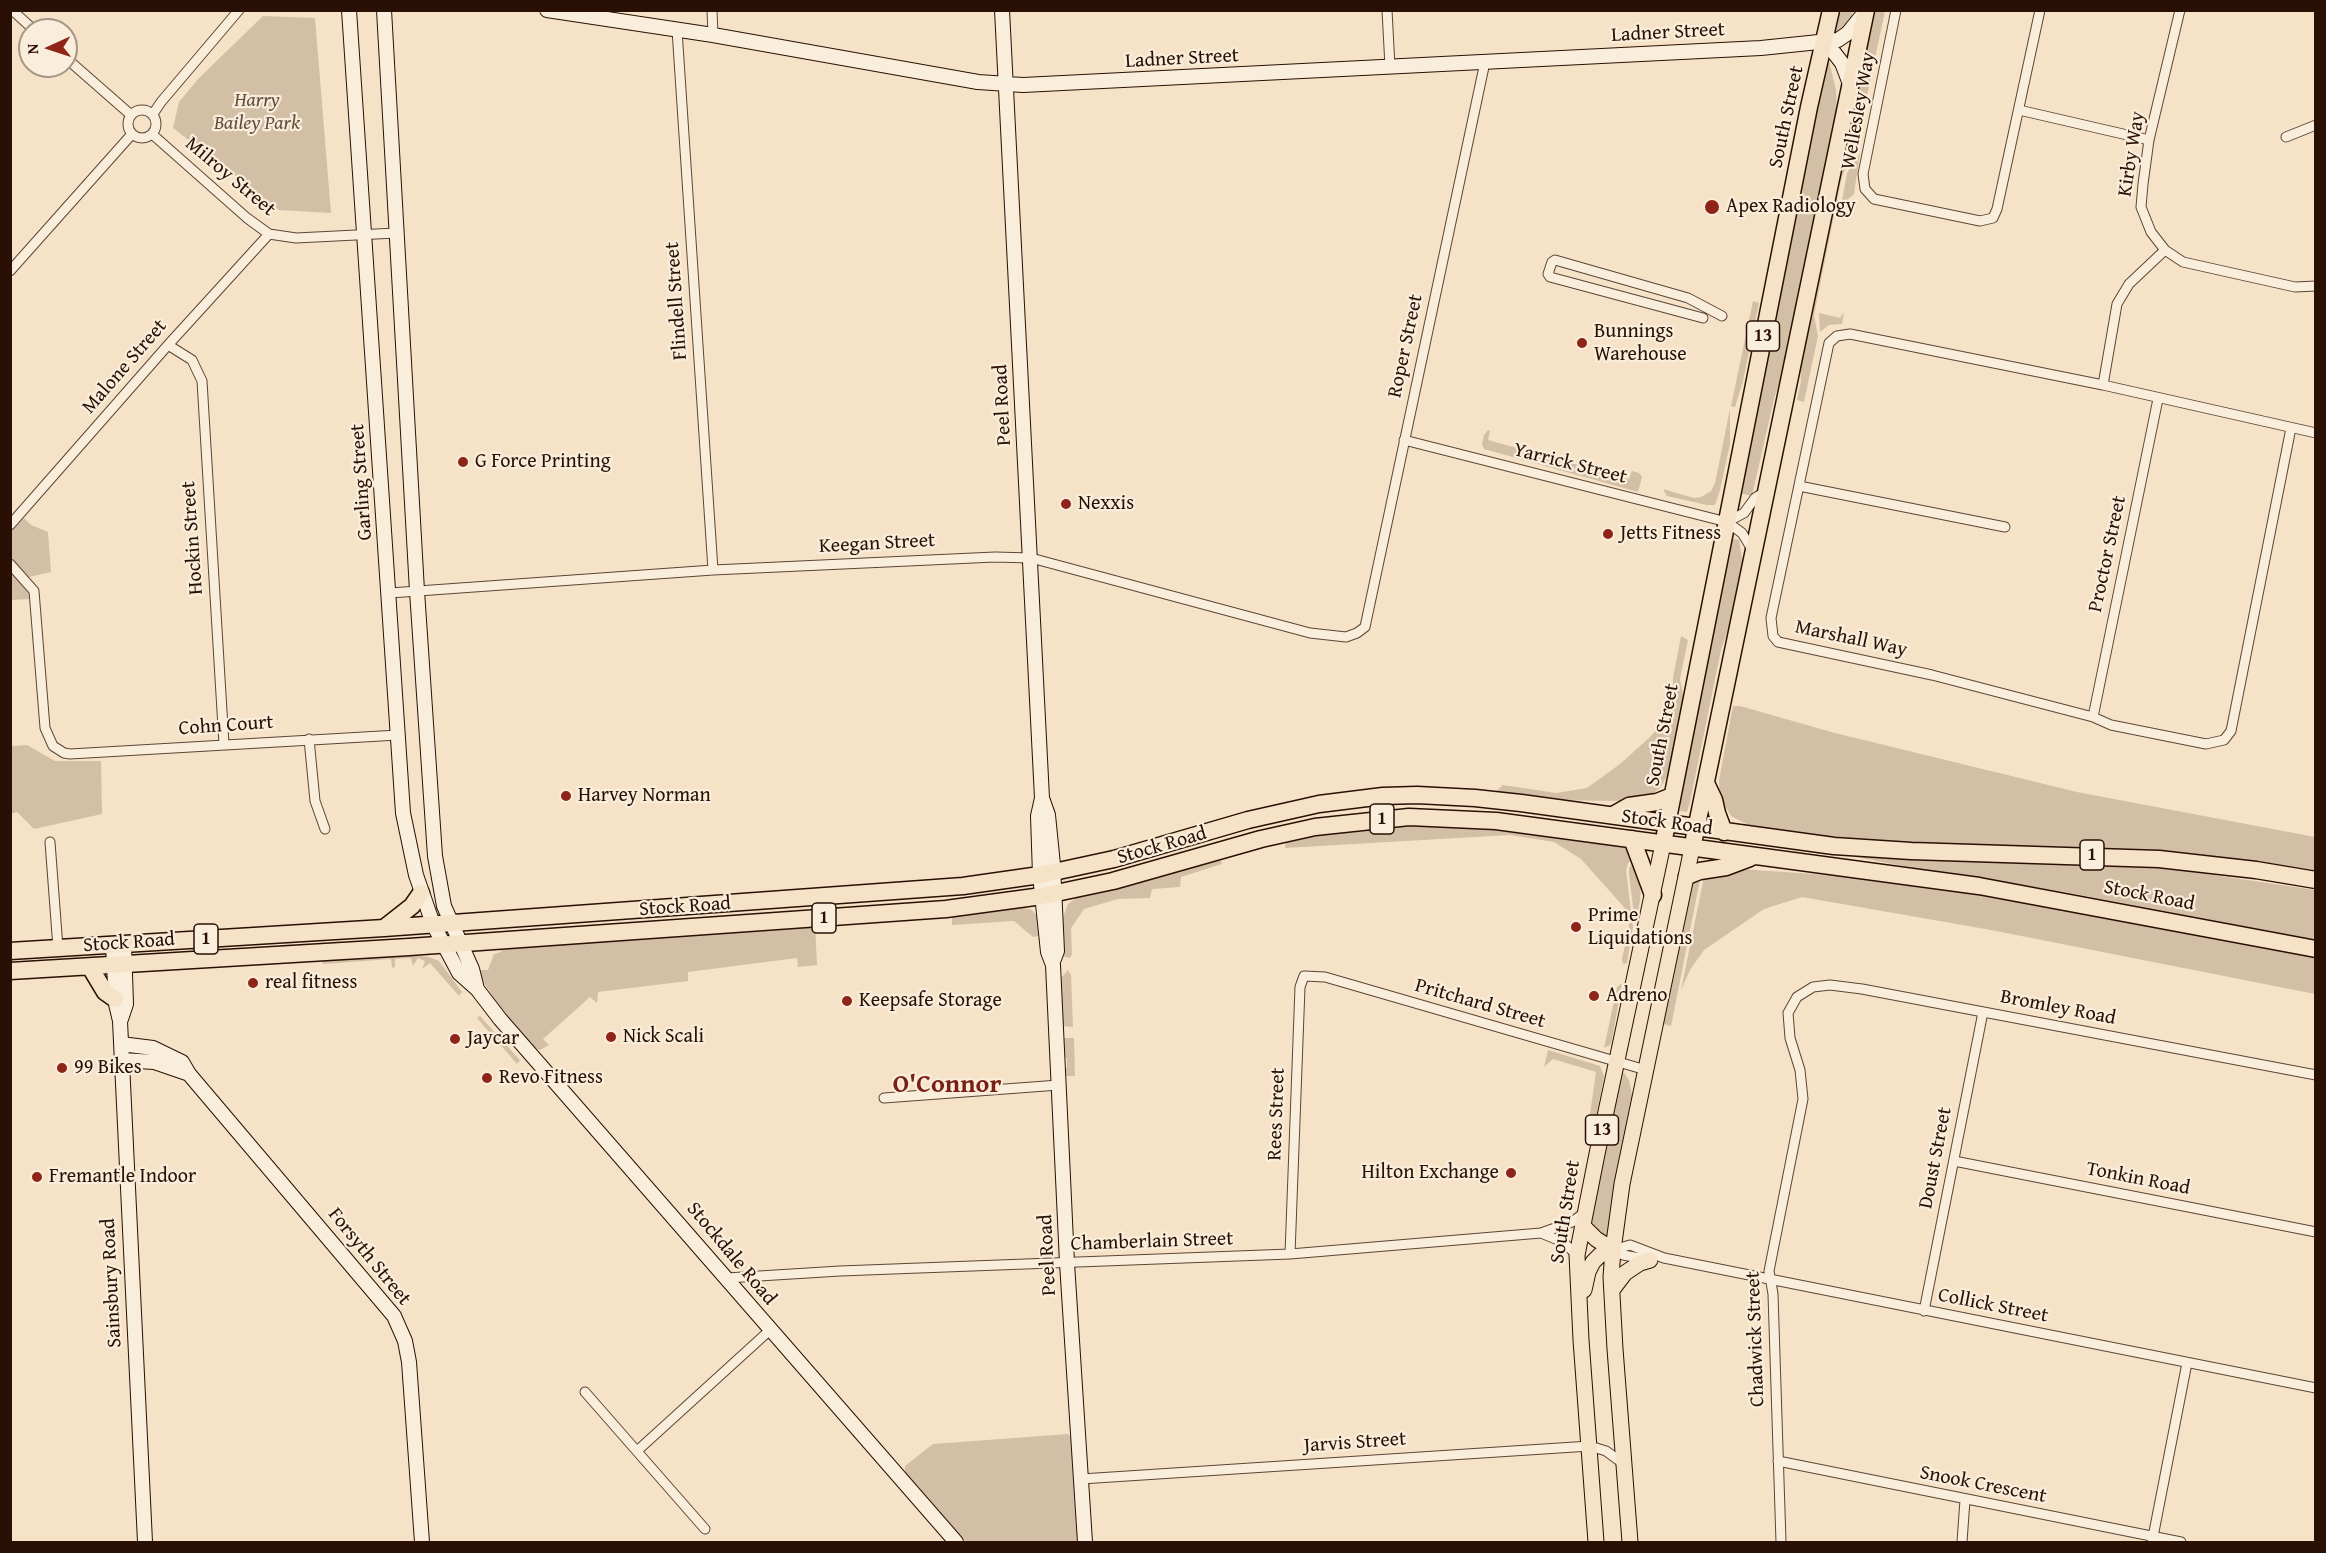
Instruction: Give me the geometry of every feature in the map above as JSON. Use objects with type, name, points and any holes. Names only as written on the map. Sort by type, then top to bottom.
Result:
[{"type":"highway","name":"South Street","points":[[1663,844],[1809,106],[1831,10]]},
{"type":"highway","name":"13","points":[[1692,848],[1865,11]]},
{"type":"highway","points":[[1706,783],[1724,832]]},
{"type":"highway","name":"Stock Road","points":[[10,951],[384,928],[955,887],[1047,873],[1152,849],[1286,811],[1350,800],[1406,795],[1446,796],[1613,815],[1724,832],[1867,849],[2159,859],[2256,870],[2316,880]]},
{"type":"highway","points":[[1613,815],[1629,806],[1657,802],[1671,796]]},
{"type":"highway","name":"Stock Road","points":[[10,971],[946,909],[1048,894],[1113,881],[1289,832],[1325,825],[1408,817],[1463,819],[1632,839],[1979,886],[2316,949]]},
{"type":"highway","points":[[1632,839],[1641,859],[1644,878],[1653,895]]},
{"type":"highway","points":[[1687,876],[1700,871],[1726,867],[1754,857]]},
{"type":"highway","points":[[384,928],[412,906],[421,893]]},
{"type":"highway","points":[[90,967],[105,992],[116,999]]},
{"type":"main road","name":"South Street","points":[[1596,1542],[1577,1255],[1663,844]]},
{"type":"main road","name":"13","points":[[1630,1542],[1612,1290],[1613,1250],[1622,1184],[1692,848]]},
{"type":"main road","points":[[1583,1219],[1596,1239],[1613,1250]]},
{"type":"main road","points":[[1580,1311],[1588,1272],[1593,1262],[1600,1255],[1613,1250]]},
{"type":"main road","points":[[1612,1290],[1630,1270],[1657,1259]]},
{"type":"street","points":[[153,114],[160,102],[239,10]]},
{"type":"street","name":"Garling Street","points":[[349,10],[405,823],[410,854],[421,893],[433,924],[451,943]]},
{"type":"street","points":[[384,10],[417,591],[435,856],[442,898],[451,923],[451,943]]},
{"type":"street","name":"Ladner Street","points":[[547,10],[713,35],[1006,85],[1101,83],[1761,48],[1838,40],[1848,33],[1865,11]]},
{"type":"street","points":[[712,10],[713,35]]},
{"type":"street","name":"Peel Road","points":[[1002,10],[1042,798],[1048,815],[1048,894],[1057,951],[1053,965],[1067,1263],[1086,1542]]},
{"type":"street","points":[[1387,10],[1390,67]]},
{"type":"street","name":"Wellesley Way","points":[[1896,10],[1863,174],[1865,189],[1874,199],[1980,220],[1993,218],[1997,209],[2040,10]]},
{"type":"street","name":"Kirby Way","points":[[2164,250],[2151,231],[2141,207],[2150,140],[2180,10]]},
{"type":"street","name":"Flindell Street","points":[[677,30],[713,570]]},
{"type":"street","points":[[1825,41],[1842,63],[1850,84]]},
{"type":"street","name":"Roper Street","points":[[1357,633],[1365,627],[1485,62]]},
{"type":"street","points":[[78,69],[131,115]]},
{"type":"street","points":[[142,109],[153,114],[157,122],[152,134],[142,138],[132,134],[128,123],[131,115],[142,109]]},
{"type":"street","points":[[2019,110],[2150,140]]},
{"type":"street","points":[[2286,137],[2316,125]]},
{"type":"street","points":[[10,271],[132,134]]},
{"type":"street","name":"Milroy Street","points":[[152,134],[269,234],[296,238],[396,233]]},
{"type":"street","name":"Malone Street","points":[[10,525],[269,234]]},
{"type":"street","points":[[2103,385],[2117,304],[2129,284],[2164,250],[2183,262],[2295,287],[2316,286]]},
{"type":"street","points":[[1703,318],[1550,277],[1548,274],[1554,260],[1688,298],[1722,315]]},
{"type":"street","name":"Marshall Way","points":[[2291,428],[2231,731],[2224,740],[2206,744],[2110,725],[2093,717],[1932,675],[1778,642],[1773,636],[1771,618],[1829,343],[1837,336],[1850,334],[2103,385],[2316,433]]},
{"type":"street","name":"Hockin Street","points":[[168,345],[192,360],[202,381],[224,744]]},
{"type":"street","name":"Proctor Street","points":[[2093,717],[2158,399]]},
{"type":"street","name":"Yarrick Street","points":[[1404,440],[1727,522]]},
{"type":"street","points":[[1799,486],[2005,527]]},
{"type":"street","points":[[1754,553],[1742,533],[1727,522],[1744,513],[1755,498],[1767,490]]},
{"type":"street","name":"Keegan Street","points":[[390,593],[713,570],[995,557],[1031,558],[1310,633],[1346,637],[1357,633]]},
{"type":"street","name":"Cohn Court","points":[[10,564],[31,585],[36,597],[45,728],[50,741],[58,750],[70,754],[398,735]]},
{"type":"street","points":[[309,739],[315,801],[325,829]]},
{"type":"street","points":[[50,842],[58,948]]},
{"type":"street","name":"Stockdale Road","points":[[451,943],[459,973],[477,989],[500,1019],[956,1542]]},
{"type":"street","name":"Sainsbury Road","points":[[119,945],[126,1004],[120,1021]]},
{"type":"street","name":"Sainsbury Road","points":[[120,965],[116,999],[120,1021],[145,1542]]},
{"type":"street","name":"Pritchard Street","points":[[1304,976],[1325,977],[1646,1070]]},
{"type":"street","name":"Rees Street","points":[[1290,1254],[1300,987],[1304,976]]},
{"type":"street","name":"Bromley Road","points":[[1797,997],[1814,987],[1830,985],[1862,989],[2316,1075]]},
{"type":"street","name":"Chadwick Street","points":[[1781,1542],[1772,1280],[1769,1271],[1803,1099],[1800,1070],[1789,1029],[1788,1013],[1797,997]]},
{"type":"street","name":"Doust Street","points":[[1924,1311],[1983,1012]]},
{"type":"street","name":"Forsyth Street","points":[[121,1044],[153,1047],[182,1062],[189,1074],[384,1302],[400,1327],[409,1362],[422,1542]]},
{"type":"street","points":[[122,1060],[154,1062],[189,1074]]},
{"type":"street","points":[[884,1098],[1059,1085]]},
{"type":"street","name":"Tonkin Road","points":[[1954,1161],[2316,1232]]},
{"type":"street","name":"Chamberlain Street","points":[[727,1278],[840,1271],[1290,1254],[1541,1233],[1583,1219]]},
{"type":"street","points":[[1541,1233],[1563,1242],[1577,1255]]},
{"type":"street","name":"Collick Street","points":[[1613,1250],[1630,1245],[1657,1259]]},
{"type":"street","name":"Collick Street","points":[[1613,1250],[1623,1255],[1772,1280],[2316,1388]]},
{"type":"street","points":[[637,1451],[770,1330]]},
{"type":"street","points":[[2153,1540],[2187,1363]]},
{"type":"street","points":[[585,1392],[705,1529]]},
{"type":"street","name":"Jarvis Street","points":[[1081,1479],[1590,1446],[1606,1451],[1626,1466]]},
{"type":"street","name":"Snook Crescent","points":[[1778,1461],[2153,1540],[2181,1542]]},
{"type":"street","points":[[1962,1542],[1965,1500]]},
{"type":"green space","points":[[1838,11],[1853,11],[1851,20],[1838,35],[1834,34]]},
{"type":"green space","points":[[1872,11],[1885,11],[1856,148],[1840,185],[1814,315],[1818,336],[1804,402],[1797,400],[1801,381],[1800,367]]},
{"type":"green space","name":"Harry Bailey Park","points":[[263,16],[315,18],[331,213],[279,210],[173,128],[179,102],[199,78]]},
{"type":"green space","points":[[1829,61],[1836,90],[1837,113],[1787,358],[1774,399],[1752,496],[1739,493]]},
{"type":"green space","points":[[1860,153],[1854,194],[1841,206],[1847,173]]},
{"type":"green space","points":[[1753,301],[1759,303],[1743,381],[1735,407],[1731,406]]},
{"type":"green space","points":[[1844,312],[1842,324],[1829,325],[1820,332],[1819,313],[1840,318]]},
{"type":"green space","points":[[1730,409],[1730,444],[1715,505],[1667,496],[1663,489],[1694,498],[1711,491],[1715,483]]},
{"type":"green space","points":[[1488,430],[1490,431],[1488,440],[1629,479],[1632,471],[1639,473],[1642,477],[1638,492],[1484,449],[1482,444]]},
{"type":"green space","points":[[24,518],[31,525],[48,532],[51,572],[29,577],[11,559],[10,533]]},
{"type":"green space","points":[[1729,538],[1739,540],[1743,565],[1734,612],[1721,650],[1690,802],[1687,812],[1680,811],[1681,789],[1701,694]]},
{"type":"green space","points":[[10,573],[23,584],[31,599],[11,600]]},
{"type":"green space","points":[[1681,636],[1688,640],[1680,679],[1684,700],[1669,773],[1660,788],[1651,795],[1621,801],[1541,800],[1495,792],[1503,785],[1556,793],[1587,788],[1620,764],[1650,737],[1668,716]]},
{"type":"green space","points":[[1733,706],[2077,792],[2315,837],[2315,873],[1875,842],[1754,828],[1731,816],[1720,797],[1719,780]]},
{"type":"green space","points":[[27,745],[55,761],[101,761],[102,814],[34,829],[17,812],[11,814],[11,746]]},
{"type":"green space","points":[[1403,824],[1487,827],[1628,848],[1636,857],[1628,863],[1626,871],[1633,927],[1627,963],[1623,964],[1622,959],[1630,921],[1623,906],[1581,859],[1554,842],[1510,835],[1285,848],[1286,840],[1322,832]]},
{"type":"green space","points":[[1856,855],[2104,862],[2173,869],[2315,890],[2315,940],[2065,892],[1929,871],[1856,857]]},
{"type":"green space","points":[[1220,858],[1222,864],[1181,877],[1180,887],[1152,889],[1150,898],[1118,899],[1084,909],[1071,928],[1072,954],[1070,958],[1062,956],[1063,917],[1068,904],[1076,898]]},
{"type":"green space","points":[[1633,862],[1641,883],[1635,923],[1629,874],[1629,868]]},
{"type":"green space","points":[[1740,869],[1859,877],[1982,893],[2315,956],[2315,994],[1991,930],[1802,897],[1764,909],[1704,950],[1690,970],[1681,990],[1704,877]]},
{"type":"green space","points":[[1700,876],[1671,1026],[1663,1024],[1693,883]]},
{"type":"green space","points":[[1021,907],[1032,910],[1037,916],[1042,932],[1038,936],[1033,937],[1014,921],[952,925],[952,915]]},
{"type":"green space","points":[[815,925],[817,965],[798,967],[797,958],[688,972],[688,981],[598,992],[597,1003],[590,997],[543,1039],[549,1045],[540,1050],[535,1048],[498,1004],[484,983],[479,970],[488,970],[494,954],[501,952],[501,947]]},
{"type":"green space","points":[[417,952],[419,956],[439,961],[462,992],[459,996],[430,963],[422,969],[425,961],[418,958],[413,966],[411,958],[395,959],[395,967],[392,968],[391,959],[323,964],[322,958]]},
{"type":"green space","points":[[1068,970],[1071,975],[1073,1027],[1062,1026],[1060,1020],[1061,978]]},
{"type":"green space","points":[[1622,983],[1612,1040],[1610,1045],[1604,1048],[1617,987]]},
{"type":"green space","points":[[480,1016],[520,1060],[517,1064],[477,1018]]},
{"type":"green space","points":[[1064,1038],[1074,1038],[1075,1076],[1066,1076],[1063,1071],[1063,1068],[1067,1068],[1067,1058],[1062,1058]]},
{"type":"green space","points":[[1548,1050],[1600,1066],[1604,1076],[1595,1123],[1589,1121],[1596,1072],[1553,1059],[1544,1067]]},
{"type":"green space","points":[[1624,1073],[1629,1080],[1633,1100],[1608,1239],[1591,1226],[1589,1218],[1621,1074]]},
{"type":"green space","points":[[1068,1434],[1073,1440],[1080,1542],[966,1542],[905,1473],[905,1466],[933,1444]]},
{"type":"place","name":"Apex Radiology","points":[[1712,207]]},
{"type":"place","name":"Bunnings Warehouse","points":[[1582,343]]},
{"type":"place","name":"G Force Printing","points":[[463,462]]},
{"type":"place","name":"Nexxis","points":[[1066,504]]},
{"type":"place","name":"Jetts Fitness","points":[[1608,534]]},
{"type":"place","name":"Harvey Norman","points":[[566,796]]},
{"type":"place","name":"Prime Liquidations","points":[[1576,927]]},
{"type":"place","name":"real fitness","points":[[253,983]]},
{"type":"place","name":"Adreno","points":[[1594,996]]},
{"type":"place","name":"Keepsafe Storage","points":[[847,1001]]},
{"type":"place","name":"Nick Scali","points":[[611,1037]]},
{"type":"place","name":"Jaycar","points":[[455,1039]]},
{"type":"place","name":"99 Bikes","points":[[62,1068]]},
{"type":"place","name":"Revo Fitness","points":[[487,1078]]},
{"type":"place","name":"Hilton Exchange","points":[[1511,1173]]},
{"type":"place","name":"Fremantle Indoor","points":[[37,1177]]},
{"type":"district","name":"O'Connor","points":[[947,1085]]}]
